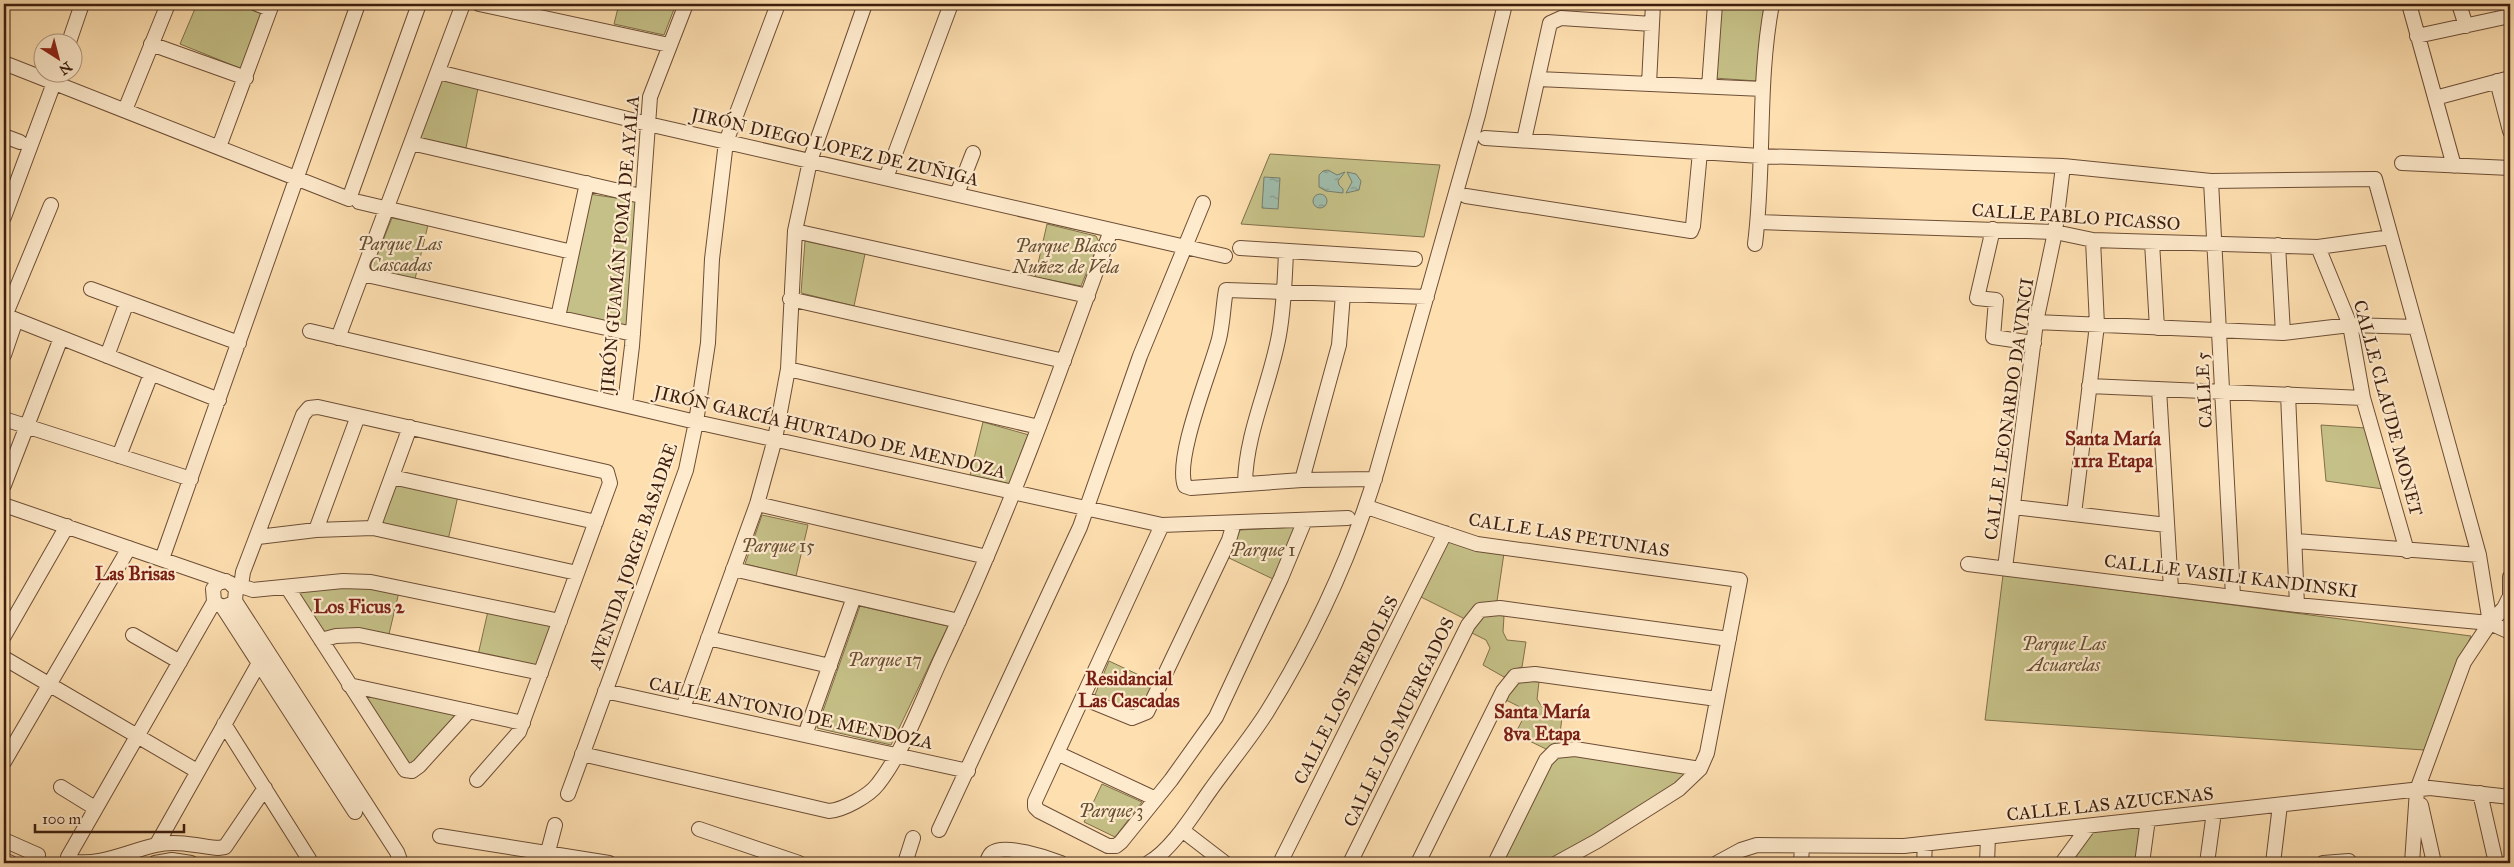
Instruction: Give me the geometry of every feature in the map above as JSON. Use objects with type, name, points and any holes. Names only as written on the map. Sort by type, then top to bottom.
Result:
[{"type":"street","points":[[72,32],[82,4]]},
{"type":"street","points":[[125,110],[168,4]]},
{"type":"street","points":[[162,559],[358,4]]},
{"type":"street","points":[[65,82],[125,110],[349,199],[419,4]]},
{"type":"street","points":[[338,338],[463,4]]},
{"type":"street","points":[[479,4],[669,45]]},
{"type":"street","name":"JIRÓN GUAMÁN POMA DE AYALA","points":[[625,404],[633,334],[641,196],[650,97],[686,4]]},
{"type":"street","name":"AVENIDA JORGE BASADRE","points":[[568,794],[686,470],[696,422],[708,343],[712,259],[726,142],[778,4]]},
{"type":"street","points":[[683,708],[757,504],[775,439],[788,369],[790,299],[795,231],[810,161],[865,4]]},
{"type":"street","points":[[886,178],[951,4]]},
{"type":"street","points":[[1148,863],[1154,860],[1182,830],[1266,713],[1311,638],[1342,572],[1367,507],[1427,298],[1478,115],[1504,4]]},
{"type":"street","points":[[1649,84],[1653,4]]},
{"type":"street","points":[[1709,87],[1715,4]]},
{"type":"street","points":[[1755,244],[1758,222],[1763,89],[1772,4]]},
{"type":"street","points":[[2409,4],[2454,166]]},
{"type":"street","points":[[2459,4],[2466,26]]},
{"type":"street","points":[[219,148],[246,78],[266,6]]},
{"type":"street","points":[[2417,36],[2510,16]]},
{"type":"street","points":[[1524,140],[1550,23],[1561,18],[1652,24]]},
{"type":"street","points":[[151,44],[246,78]]},
{"type":"street","points":[[4,63],[32,71]]},
{"type":"street","name":"JIRÓN DIEGO LOPEZ DE ZUÑIGA","points":[[438,72],[648,124],[1225,256]]},
{"type":"street","points":[[1538,79],[1763,89]]},
{"type":"street","points":[[2435,98],[2504,80],[2510,132]]},
{"type":"street","points":[[4,217],[55,82]]},
{"type":"street","points":[[4,136],[20,142]]},
{"type":"street","points":[[1485,138],[1760,156],[2063,166],[2211,181],[2375,179],[2479,555],[2490,623]]},
{"type":"street","points":[[411,143],[641,196]]},
{"type":"street","points":[[1466,196],[1690,231],[1693,226],[1700,152]]},
{"type":"street","points":[[957,194],[973,153]]},
{"type":"street","points":[[2402,163],[2510,168]]},
{"type":"street","name":"CALLE LEONARDO DA VINCI","points":[[2005,568],[2036,322],[2055,232],[2063,166]]},
{"type":"street","name":"CALLE 5","points":[[2211,181],[2216,244],[2233,596]]},
{"type":"street","points":[[558,317],[587,184]]},
{"type":"street","points":[[359,202],[572,252]]},
{"type":"street","points":[[939,830],[968,771],[1086,509],[1140,356],[1203,203]]},
{"type":"street","points":[[4,356],[8,317],[51,205]]},
{"type":"street","name":"CALLE PABLO PICASSO","points":[[1758,222],[1993,229],[2055,232],[2093,240],[2318,247],[2391,237]]},
{"type":"street","points":[[1993,229],[1977,298],[1996,300],[1993,337],[2034,343]]},
{"type":"street","points":[[582,754],[829,811],[872,791],[896,755],[959,622],[1015,493],[1111,230]]},
{"type":"street","points":[[795,231],[1088,296]]},
{"type":"street","points":[[2074,514],[2097,325],[2093,240]]},
{"type":"street","points":[[2152,242],[2157,328]]},
{"type":"street","points":[[2278,245],[2283,333]]},
{"type":"street","name":"CALLE CLAUDE MONET","points":[[2318,247],[2350,325],[2363,398],[2407,551]]},
{"type":"street","points":[[1240,248],[1414,259]]},
{"type":"street","points":[[1245,483],[1245,461],[1279,336],[1285,292],[1286,251]]},
{"type":"street","points":[[362,274],[633,334]]},
{"type":"street","points":[[91,290],[238,343]]},
{"type":"street","points":[[1375,479],[1302,480],[1191,488],[1185,486],[1183,480],[1187,444],[1220,337],[1226,290],[1427,298]]},
{"type":"street","points":[[1302,480],[1339,345],[1343,294]]},
{"type":"street","points":[[790,299],[1064,361]]},
{"type":"street","points":[[107,356],[127,302]]},
{"type":"street","points":[[8,317],[219,400]]},
{"type":"street","points":[[2036,322],[2283,333],[2350,325],[2416,326]]},
{"type":"street","name":"JIRÓN GARCÍA HURTADO DE MENDOZA","points":[[310,331],[696,422],[1162,525],[1348,518]]},
{"type":"street","points":[[4,486],[61,338]]},
{"type":"street","points":[[788,369],[1040,427]]},
{"type":"street","points":[[120,456],[151,374]]},
{"type":"street","points":[[2089,386],[2363,398]]},
{"type":"street","points":[[2159,389],[2171,589]]},
{"type":"street","points":[[2288,394],[2298,605]]},
{"type":"street","points":[[265,788],[225,847],[158,844],[128,855],[79,863],[70,861],[68,853],[180,662],[244,572],[306,411],[318,407],[604,470],[609,475],[610,483],[523,723],[514,740],[477,780]]},
{"type":"street","points":[[316,530],[358,416]]},
{"type":"street","points":[[4,419],[191,479]]},
{"type":"street","points":[[373,528],[410,427]]},
{"type":"street","points":[[392,477],[596,522]]},
{"type":"street","points":[[757,504],[987,557]]},
{"type":"street","points":[[5,507],[67,526],[200,573],[227,594],[398,852],[402,863]]},
{"type":"street","name":"CALLE LAS PETUNIAS","points":[[1367,507],[1477,544],[1740,580],[1729,639]]},
{"type":"street","points":[[2014,507],[2167,525]]},
{"type":"street","points":[[1162,525],[1035,801],[1035,807],[1108,846],[1116,846],[1121,842],[1156,799],[1216,717],[1281,578],[1305,520]]},
{"type":"street","points":[[1083,698],[1132,718],[1147,712],[1220,558],[1234,523]]},
{"type":"street","points":[[4,636],[8,620],[67,526]]},
{"type":"street","points":[[258,537],[316,530],[373,528],[577,573]]},
{"type":"street","name":"CALLE LOS TREBOLES","points":[[1280,863],[1445,533]]},
{"type":"street","points":[[2296,541],[2407,551],[2479,555]]},
{"type":"street","points":[[4,762],[129,548]]},
{"type":"street","name":"CALLLE VASILI KANDINSKI","points":[[1968,564],[2298,605],[2490,623],[2510,632]]},
{"type":"street","points":[[733,569],[959,622]]},
{"type":"street","points":[[2417,790],[2434,862],[2412,863],[2417,790],[2464,662],[2490,623],[2498,616],[2510,596],[2510,577]]},
{"type":"street","points":[[227,594],[344,581],[371,582],[560,622]]},
{"type":"street","points":[[287,587],[400,765],[408,771],[419,766],[469,711]]},
{"type":"street","points":[[227,594],[259,663],[355,812]]},
{"type":"street","points":[[805,735],[854,597]]},
{"type":"street","name":"CALLE LOS MUERGADOS","points":[[1350,863],[1468,624],[1480,610],[1500,608],[1729,639]]},
{"type":"street","points":[[133,635],[180,662]]},
{"type":"street","points":[[321,640],[336,636],[359,635],[541,674]]},
{"type":"street","points":[[708,638],[830,666]]},
{"type":"street","points":[[1557,863],[1597,841],[1679,788],[1700,769],[1707,753],[1729,639]]},
{"type":"street","points":[[4,658],[197,771]]},
{"type":"street","points":[[158,844],[197,771],[259,663]]},
{"type":"street","points":[[1418,863],[1503,691],[1515,676],[1535,674],[1717,699]]},
{"type":"street","points":[[349,685],[523,723]]},
{"type":"street","name":"CALLE ANTONIO DE MENDOZA","points":[[606,691],[968,771]]},
{"type":"street","points":[[224,724],[309,859]]},
{"type":"street","points":[[1495,863],[1546,760],[1555,751],[1575,749],[1700,769]]},
{"type":"street","points":[[1057,753],[1156,799]]},
{"type":"street","points":[[60,787],[95,808]]},
{"type":"street","name":"CALLE LAS AZUCENAS","points":[[1716,863],[1741,856],[1757,845],[1904,846],[2430,788],[2510,797]]},
{"type":"street","points":[[2480,793],[2496,863]]},
{"type":"street","points":[[2273,863],[2280,805]]},
{"type":"street","points":[[2207,863],[2214,812]]},
{"type":"street","points":[[2142,863],[2148,819]]},
{"type":"street","points":[[546,858],[555,825]]},
{"type":"street","points":[[2062,863],[2089,826]]},
{"type":"street","points":[[699,829],[799,863]]},
{"type":"street","points":[[1182,830],[1225,863]]},
{"type":"street","points":[[440,836],[546,858],[609,863]]},
{"type":"street","points":[[1987,863],[1988,837]]},
{"type":"street","points":[[905,863],[913,838]]},
{"type":"street","points":[[4,840],[38,855]]},
{"type":"street","points":[[1584,863],[1590,848],[1597,841]]},
{"type":"street","points":[[1924,863],[1925,844]]},
{"type":"street","points":[[1801,863],[1802,846]]},
{"type":"street","points":[[986,863],[991,853],[995,851],[1013,850],[1049,858],[1061,863]]},
{"type":"street","points":[[4,860],[12,863]]},
{"type":"street","points":[[155,863],[172,860],[191,863]]},
{"type":"street","points":[[2324,863],[2349,862]]},
{"type":"green space","points":[[197,4],[238,4],[265,15],[242,69],[180,44]]},
{"type":"green space","points":[[619,4],[676,4],[664,35],[614,24]]},
{"type":"green space","points":[[1719,4],[1764,4],[1757,81],[1714,78]]},
{"type":"green space","points":[[442,78],[478,88],[466,148],[419,138]]},
{"type":"green space","points":[[1270,154],[1440,165],[1424,237],[1241,224]]},
{"type":"green space","points":[[589,194],[636,201],[627,328],[563,312]]},
{"type":"green space","name":"Parque Las Cascadas","points":[[392,218],[428,225],[415,279],[371,270]]},
{"type":"green space","name":"Parque Blasco Nuñez de Vela","points":[[1047,224],[1096,236],[1099,242],[1081,286],[1035,277]]},
{"type":"green space","points":[[805,241],[865,254],[854,306],[801,293]]},
{"type":"green space","points":[[983,422],[1029,435],[1011,484],[970,475]]},
{"type":"green space","points":[[2321,425],[2366,428],[2383,489],[2326,481]]},
{"type":"green space","points":[[394,482],[458,496],[448,540],[379,525]]},
{"type":"green space","name":"Parque 15","points":[[762,515],[808,525],[796,576],[745,564]]},
{"type":"green space","name":"Parque 1","points":[[1295,527],[1273,579],[1229,558],[1240,530]]},
{"type":"green space","points":[[1448,540],[1504,553],[1497,601],[1477,604],[1465,619],[1419,596]]},
{"type":"green space","name":"Parque Las Acuarelas","points":[[2003,575],[2471,636],[2424,750],[1985,720]]},
{"type":"green space","points":[[342,586],[399,592],[389,634],[352,630],[322,635],[295,591]]},
{"type":"green space","name":"Parque 17","points":[[860,606],[948,626],[891,745],[817,728]]},
{"type":"green space","points":[[488,611],[554,624],[538,668],[478,655]]},
{"type":"green space","points":[[1491,614],[1504,616],[1503,632],[1507,640],[1526,642],[1522,667],[1512,670],[1504,677],[1483,665],[1490,648],[1486,640],[1472,633],[1481,618]]},
{"type":"green space","points":[[1109,661],[1154,682],[1141,710],[1136,713],[1094,697]]},
{"type":"green space","points":[[1526,681],[1539,682],[1537,699],[1542,707],[1563,709],[1559,742],[1546,749],[1515,734],[1525,715],[1520,707],[1506,700],[1516,685]]},
{"type":"green space","points":[[362,694],[458,714],[409,767]]},
{"type":"green space","points":[[1564,753],[1691,773],[1595,836],[1549,861],[1544,863],[1501,863],[1551,760]]},
{"type":"green space","name":"Parque 3","points":[[1102,784],[1142,802],[1115,837],[1084,822]]},
{"type":"green space","points":[[2142,826],[2137,863],[2069,863],[2091,832]]},
{"type":"water","points":[[1328,170],[1337,175],[1345,172],[1338,181],[1343,189],[1343,193],[1326,191],[1319,187],[1319,175],[1323,171]]},
{"type":"water","points":[[1347,172],[1356,174],[1361,181],[1359,190],[1346,193],[1352,182]]},
{"type":"water","points":[[1264,177],[1280,178],[1278,209],[1262,208]]},
{"type":"water","points":[[1317,194],[1323,194],[1327,201],[1323,208],[1317,208],[1313,204],[1313,198]]},
{"type":"district","name":"Santa María 11ra Etapa","points":[[2113,449]]},
{"type":"district","name":"Las Brisas","points":[[135,573]]},
{"type":"district","name":"Los Ficus 2","points":[[359,606]]},
{"type":"district","name":"Residancial Las Cascadas","points":[[1129,689]]},
{"type":"district","name":"Santa María 8va Etapa","points":[[1542,722]]}]
